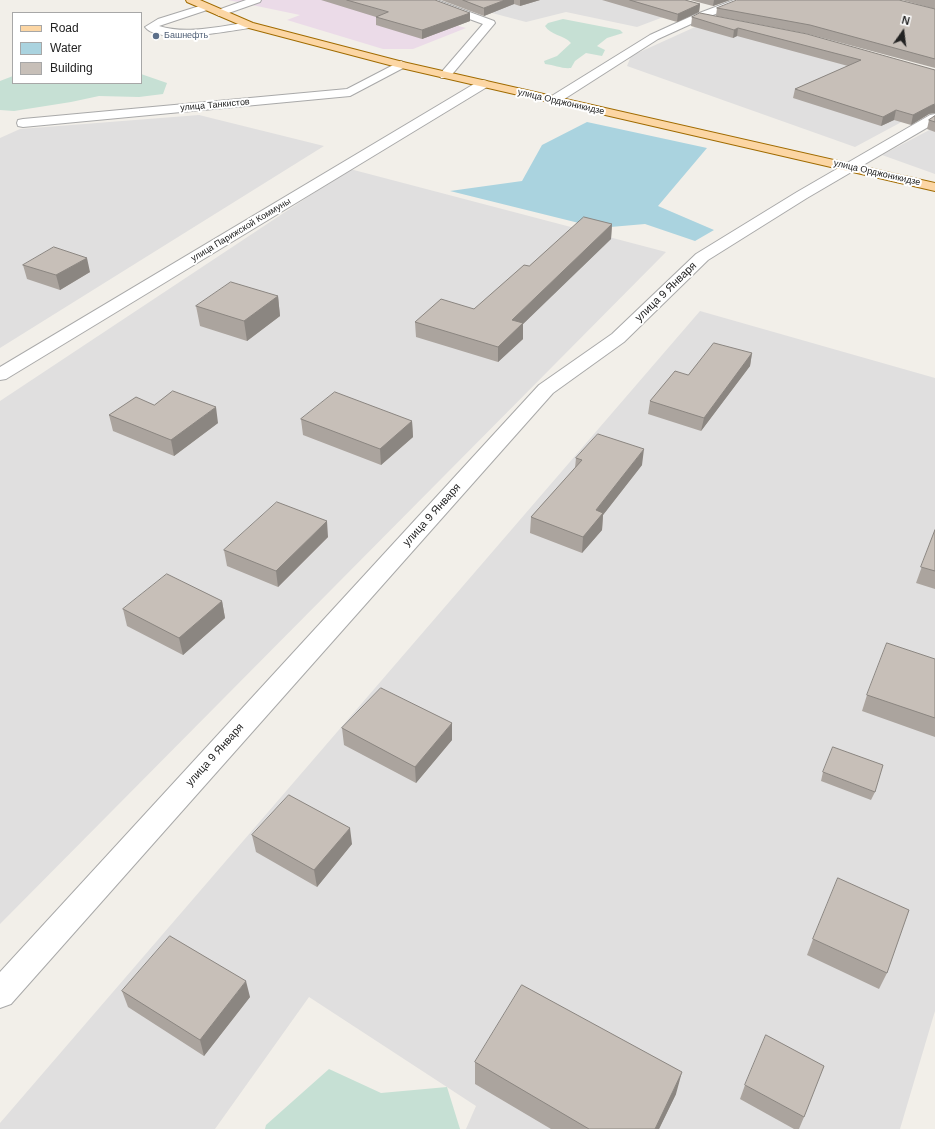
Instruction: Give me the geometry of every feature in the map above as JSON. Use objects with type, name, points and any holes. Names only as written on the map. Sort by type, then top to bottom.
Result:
[{"type":"main road","name":"улица Орджоникидзе","points":[[191,0],[249,25],[401,66],[935,187]]},
{"type":"street","points":[[219,13],[256,0]]},
{"type":"street","points":[[427,0],[490,23],[445,75]]},
{"type":"street","points":[[554,100],[654,37],[698,17],[744,0]]},
{"type":"street","points":[[693,6],[713,11]]},
{"type":"street","points":[[206,7],[162,21],[150,27],[160,32],[175,34],[249,25]]},
{"type":"street","points":[[698,17],[720,21]]},
{"type":"street","name":"улица Танкистов","points":[[23,123],[350,92],[401,66]]},
{"type":"street","name":"улица Парижской Коммуны","points":[[0,375],[483,84]]},
{"type":"street","name":"улица 9 Января","points":[[0,994],[546,389],[618,338],[702,257],[802,195],[935,118]]},
{"type":"shaded area","points":[[228,0],[418,0],[436,20],[466,28],[413,49],[383,49],[287,20],[300,15]]},
{"type":"shaded area","points":[[443,0],[665,0],[690,7],[637,27],[566,12],[526,22]]},
{"type":"shaded area","points":[[706,22],[805,39],[935,104],[855,147],[627,66],[631,56]]},
{"type":"shaded area","points":[[199,115],[324,146],[0,348],[0,138],[20,129]]},
{"type":"shaded area","points":[[935,127],[935,174],[882,155]]},
{"type":"shaded area","points":[[350,169],[666,252],[0,924],[0,401]]},
{"type":"shaded area","points":[[700,311],[935,378],[935,1011],[900,1129],[466,1129],[476,1106],[309,997],[215,1129],[0,1129],[0,1123]]},
{"type":"green space","points":[[563,19],[620,30],[623,33],[607,38],[597,46],[605,50],[602,56],[586,53],[575,61],[571,68],[545,64],[544,61],[557,56],[571,43],[565,38],[550,31],[545,26],[548,23]]},
{"type":"green space","points":[[142,74],[167,83],[163,94],[139,97],[99,96],[14,111],[0,110],[0,81],[12,76],[12,84],[142,84]]},
{"type":"green space","points":[[329,1069],[381,1093],[447,1087],[460,1129],[265,1129],[266,1125]]},
{"type":"water","points":[[587,122],[707,148],[658,206],[714,230],[695,241],[645,224],[599,228],[450,191],[522,181],[542,145]]},
{"type":"building","points":[[347,0],[435,0],[470,13],[422,30],[376,17],[388,12]]},
{"type":"building","points":[[463,0],[505,0],[484,8]]},
{"type":"building","points":[[630,0],[685,0],[700,4],[678,14]]},
{"type":"building","points":[[737,0],[899,0],[935,9],[935,59],[810,25],[717,8]]},
{"type":"building","points":[[700,13],[807,34],[935,70],[935,104],[913,115],[896,110],[883,117],[795,89],[861,60],[738,28],[734,30],[692,17]]},
{"type":"building","points":[[935,116],[935,122],[929,120]]},
{"type":"building","points":[[584,217],[612,224],[512,320],[523,323],[498,347],[415,322],[441,299],[474,309],[524,265],[529,266]]},
{"type":"building","points":[[54,247],[87,258],[56,275],[23,265]]},
{"type":"building","points":[[231,282],[278,296],[244,321],[196,306]]},
{"type":"building","points":[[714,343],[752,353],[704,418],[650,401],[675,371],[688,375]]},
{"type":"building","points":[[173,391],[216,407],[171,440],[109,415],[136,397],[154,405]]},
{"type":"building","points":[[335,392],[412,421],[380,449],[301,419]]},
{"type":"building","points":[[598,434],[644,449],[596,510],[603,513],[583,537],[531,517],[582,460],[576,458]]},
{"type":"building","points":[[277,502],[327,521],[276,571],[224,550]]},
{"type":"building","points":[[935,530],[935,571],[921,567]]},
{"type":"building","points":[[167,574],[222,601],[179,638],[123,609]]},
{"type":"building","points":[[887,643],[935,659],[935,718],[867,695]]},
{"type":"building","points":[[381,688],[452,723],[415,767],[342,728]]},
{"type":"building","points":[[833,747],[883,765],[875,792],[823,772]]},
{"type":"building","points":[[289,795],[350,828],[314,870],[252,835]]},
{"type":"building","points":[[838,878],[909,910],[887,973],[813,939]]},
{"type":"building","points":[[170,936],[246,981],[200,1040],[122,991]]},
{"type":"building","points":[[522,985],[682,1072],[655,1129],[589,1129],[475,1062]]},
{"type":"building","points":[[766,1035],[824,1066],[804,1117],[745,1085]]},
{"type":"place","name":"Башнефть","points":[[156,36]]}]
